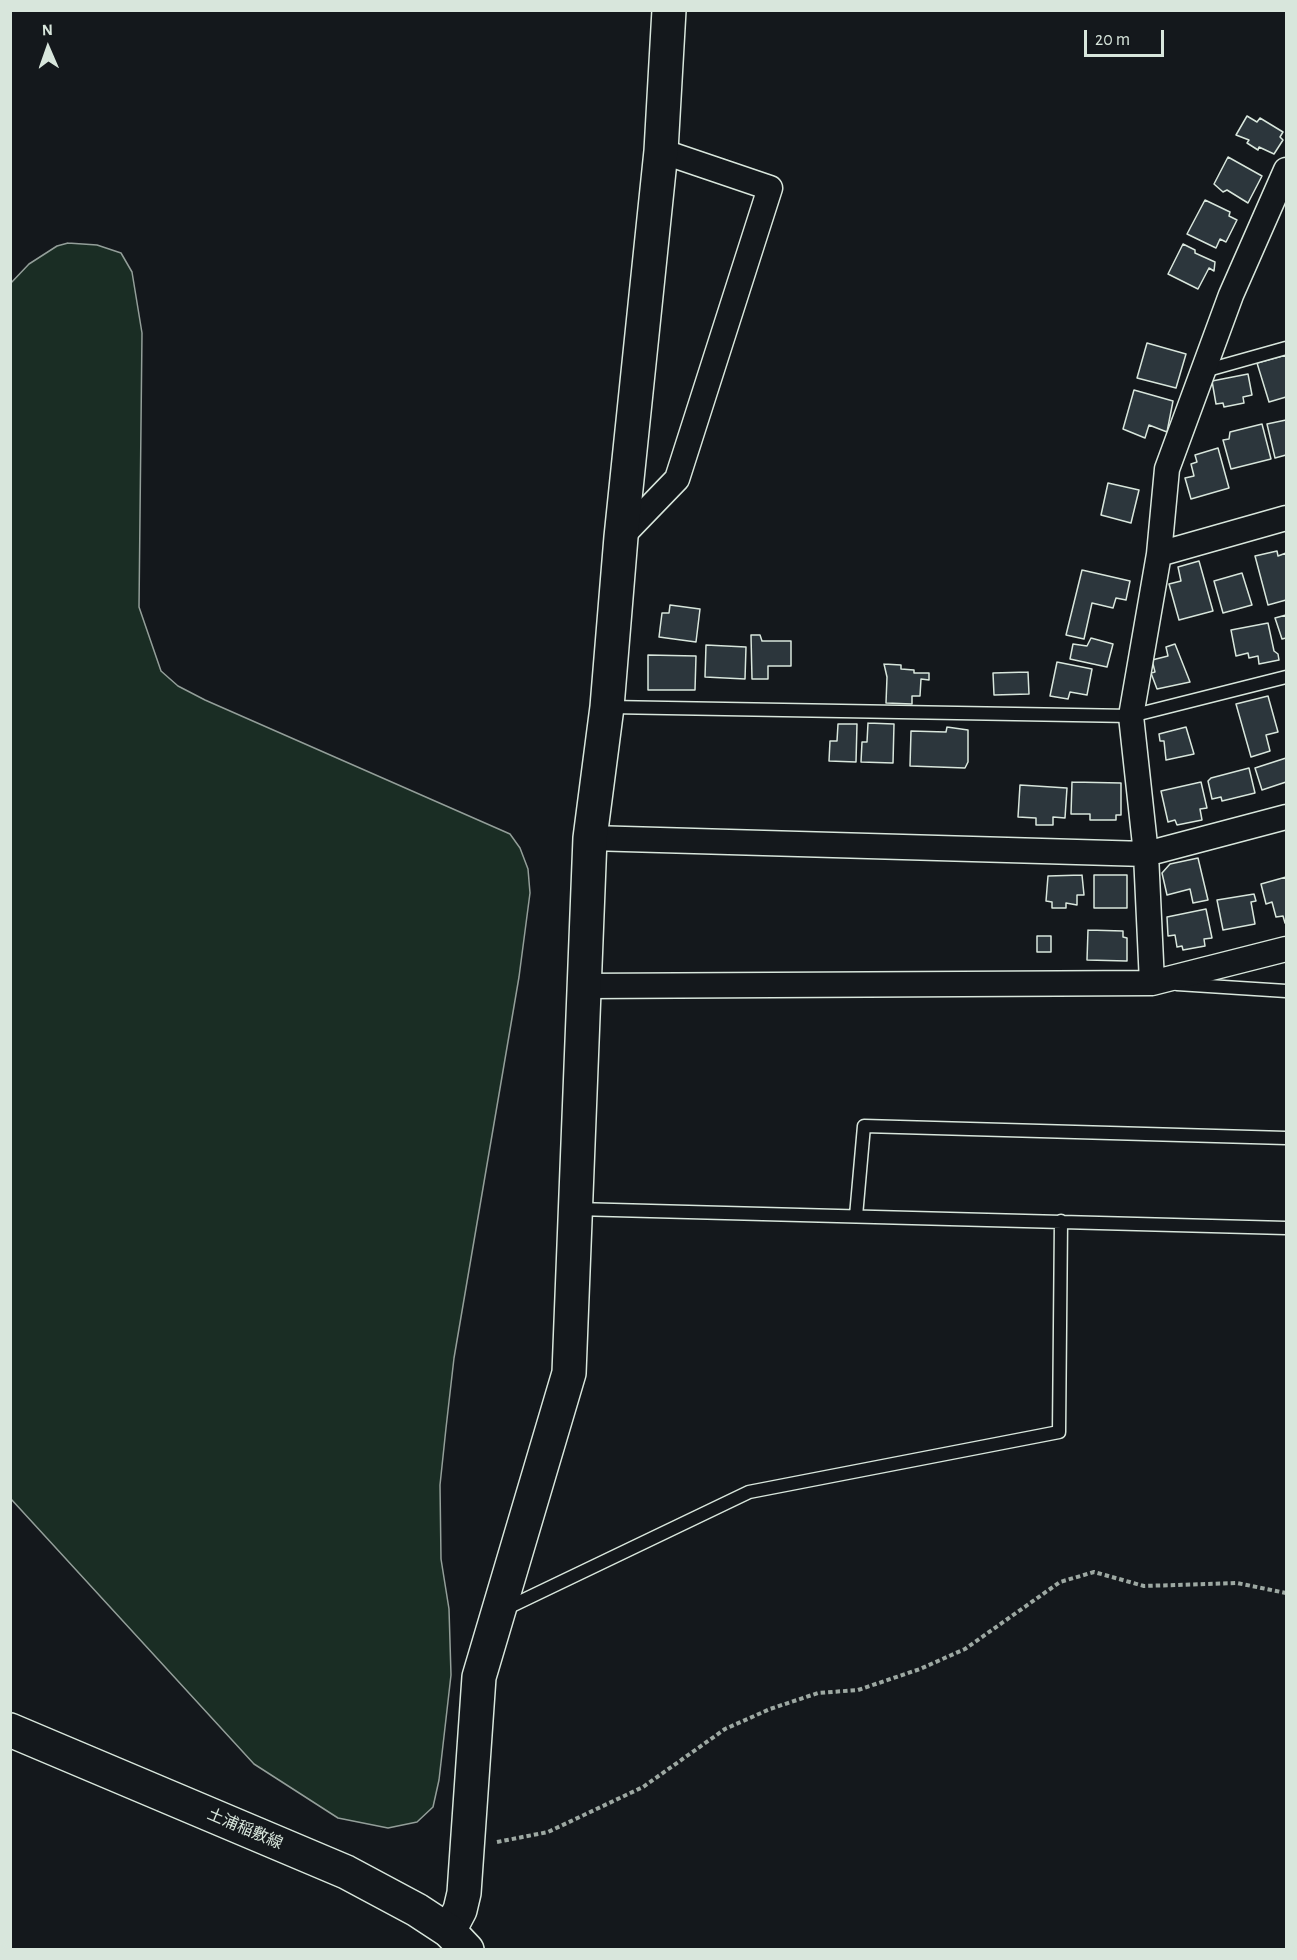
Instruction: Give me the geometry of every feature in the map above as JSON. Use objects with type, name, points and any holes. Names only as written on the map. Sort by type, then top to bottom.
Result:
[{"type":"street","points":[[458,1940],[460,1910],[464,1893],[480,1677],[570,1373],[590,838],[607,707],[621,537],[661,151],[669,10]]},
{"type":"street","points":[[621,537],[677,479],[770,188],[661,151]]},
{"type":"street","points":[[1152,983],[1146,854],[1131,716],[1159,554],[1167,470],[1231,295],[1284,181]]},
{"type":"street","points":[[1159,554],[1287,518]]},
{"type":"street","points":[[590,838],[1146,854],[1287,817]]},
{"type":"street","points":[[583,986],[1152,983],[1287,949]]},
{"type":"street","name":"土浦稲敷線","points":[[10,1730],[346,1872],[417,1910],[458,1940]]},
{"type":"lane","points":[[1204,370],[1287,348]]},
{"type":"lane","points":[[607,707],[1131,716],[1287,677]]},
{"type":"lane","points":[[1152,983],[1287,991]]},
{"type":"lane","points":[[856,1216],[864,1126],[1287,1138]]},
{"type":"lane","points":[[575,1209],[1287,1228]]},
{"type":"lane","points":[[499,1612],[749,1492],[1059,1432],[1061,1221]]},
{"type":"path","points":[[466,1848],[548,1832],[643,1787],[725,1729],[771,1709],[818,1693],[858,1690],[920,1669],[965,1648],[1060,1582],[1094,1572],[1144,1586],[1237,1583],[1287,1593]]},
{"type":"green space","points":[[68,243],[97,245],[121,253],[132,272],[142,333],[139,607],[161,671],[178,686],[205,700],[510,834],[520,848],[528,869],[530,893],[519,977],[454,1358],[440,1485],[441,1559],[449,1609],[451,1675],[439,1780],[433,1807],[417,1822],[388,1828],[338,1818],[254,1764],[11,1499],[10,284],[29,264],[57,246]]},
{"type":"building","points":[[1247,116],[1257,122],[1260,118],[1283,132],[1280,137],[1283,140],[1274,154],[1259,147],[1258,150],[1247,143],[1249,140],[1236,135]]},
{"type":"building","points":[[1228,157],[1262,176],[1248,203],[1227,190],[1223,192],[1214,184]]},
{"type":"building","points":[[1205,200],[1230,212],[1229,216],[1237,220],[1226,242],[1220,239],[1216,248],[1187,234]]},
{"type":"building","points":[[1183,244],[1195,250],[1195,253],[1215,262],[1214,271],[1209,268],[1198,289],[1168,274]]},
{"type":"building","points":[[1147,343],[1186,354],[1176,388],[1137,378]]},
{"type":"building","points":[[1286,355],[1286,397],[1269,402],[1257,363]]},
{"type":"building","points":[[1248,374],[1252,395],[1243,397],[1244,403],[1224,407],[1223,403],[1216,404],[1212,381]]},
{"type":"building","points":[[1134,390],[1173,401],[1167,432],[1149,425],[1145,438],[1123,429]]},
{"type":"building","points":[[1286,420],[1286,455],[1275,458],[1267,424]]},
{"type":"building","points":[[1262,424],[1271,459],[1231,469],[1223,440],[1229,439],[1230,432]]},
{"type":"building","points":[[1218,448],[1229,488],[1191,499],[1185,478],[1194,476],[1191,464],[1197,462],[1195,455]]},
{"type":"building","points":[[1108,483],[1139,490],[1131,523],[1101,515]]},
{"type":"building","points":[[1277,551],[1278,556],[1286,553],[1286,600],[1268,605],[1255,556]]},
{"type":"building","points":[[1199,561],[1213,611],[1179,620],[1169,584],[1181,581],[1178,567]]},
{"type":"building","points":[[1082,570],[1130,581],[1126,600],[1116,598],[1113,608],[1092,603],[1084,639],[1066,635]]},
{"type":"building","points":[[1242,573],[1252,605],[1223,613],[1214,581]]},
{"type":"building","points":[[670,605],[700,609],[696,642],[659,637],[662,613],[669,613]]},
{"type":"building","points":[[1286,615],[1286,638],[1282,639],[1275,618]]},
{"type":"building","points":[[1268,623],[1274,651],[1278,654],[1279,660],[1259,664],[1258,656],[1249,658],[1248,653],[1236,656],[1231,630]]},
{"type":"building","points":[[751,635],[760,635],[762,641],[791,641],[791,666],[768,666],[768,679],[752,679]]},
{"type":"building","points":[[1091,638],[1113,644],[1107,667],[1070,659],[1073,644],[1087,646]]},
{"type":"building","points":[[1175,644],[1190,682],[1157,689],[1151,673],[1155,672],[1152,660],[1168,656],[1166,647]]},
{"type":"building","points":[[706,645],[746,647],[745,679],[705,677]]},
{"type":"building","points":[[648,655],[696,656],[695,690],[648,690]]},
{"type":"building","points":[[1057,662],[1092,669],[1087,695],[1070,692],[1068,699],[1050,696]]},
{"type":"building","points":[[884,664],[901,665],[901,669],[914,670],[914,673],[929,673],[929,680],[921,679],[920,696],[912,696],[912,704],[886,703],[887,677]]},
{"type":"building","points":[[1028,672],[1029,694],[994,695],[993,673]]},
{"type":"building","points":[[1268,696],[1278,732],[1266,735],[1270,751],[1251,757],[1236,704]]},
{"type":"building","points":[[868,723],[894,724],[893,763],[861,762],[862,742],[867,742]]},
{"type":"building","points":[[838,724],[857,724],[856,762],[829,761],[830,741],[837,741]]},
{"type":"building","points":[[947,727],[968,730],[968,762],[965,768],[910,766],[911,731],[946,732]]},
{"type":"building","points":[[1186,727],[1194,754],[1166,760],[1164,741],[1160,741],[1159,734]]},
{"type":"building","points":[[1286,758],[1286,782],[1262,790],[1255,768]]},
{"type":"building","points":[[1249,768],[1255,793],[1222,801],[1221,797],[1212,799],[1208,781],[1211,778]]},
{"type":"building","points":[[1072,782],[1121,783],[1121,815],[1116,815],[1116,820],[1090,820],[1090,814],[1071,814]]},
{"type":"building","points":[[1201,782],[1207,808],[1200,809],[1202,820],[1177,825],[1175,820],[1168,822],[1161,791]]},
{"type":"building","points":[[1020,785],[1067,788],[1065,818],[1053,817],[1053,825],[1036,825],[1036,818],[1018,817]]},
{"type":"building","points":[[1198,858],[1208,900],[1193,903],[1190,889],[1167,895],[1162,873],[1170,864]]},
{"type":"building","points":[[1082,875],[1084,895],[1077,895],[1077,905],[1066,903],[1066,908],[1052,908],[1052,902],[1046,901],[1048,876]]},
{"type":"building","points":[[1094,875],[1127,875],[1127,908],[1094,908]]},
{"type":"building","points":[[1286,877],[1285,923],[1283,916],[1276,917],[1272,902],[1266,904],[1261,884]]},
{"type":"building","points":[[1254,894],[1256,901],[1251,902],[1255,924],[1223,930],[1217,900]]},
{"type":"building","points":[[1206,909],[1212,938],[1204,939],[1205,946],[1183,950],[1182,946],[1177,947],[1175,935],[1168,936],[1167,917]]},
{"type":"building","points":[[1088,930],[1123,931],[1123,937],[1127,938],[1127,961],[1087,960]]},
{"type":"building","points":[[1037,936],[1051,936],[1051,952],[1037,952]]}]
